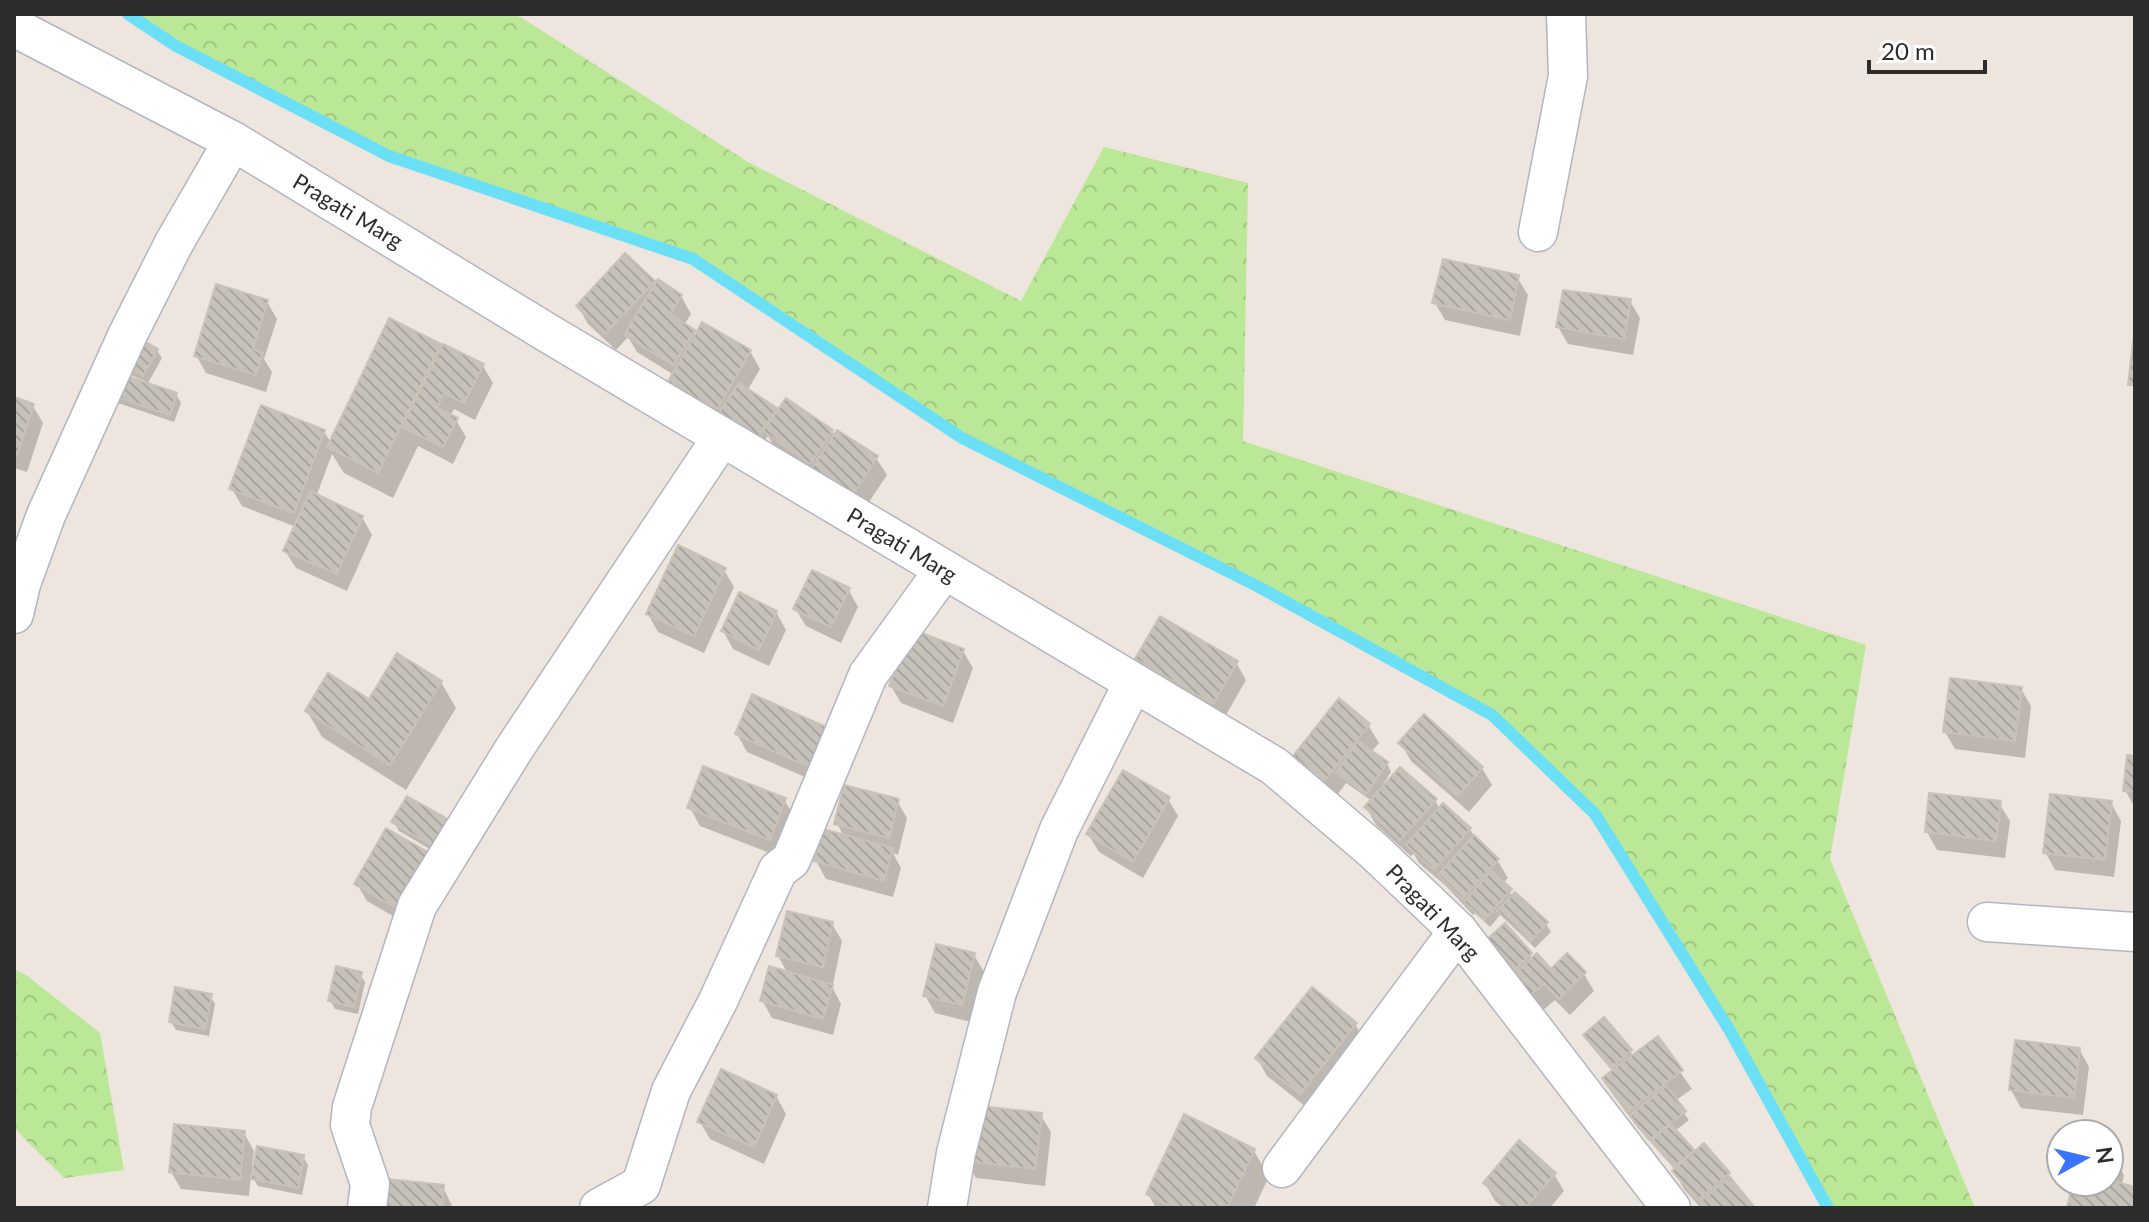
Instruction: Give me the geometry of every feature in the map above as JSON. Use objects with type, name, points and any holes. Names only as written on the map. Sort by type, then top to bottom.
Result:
[{"type":"street","points":[[1538,232],[1568,76],[1566,14]]},
{"type":"street","name":"Pragati Marg","points":[[14,27],[233,141],[1274,766],[1374,851],[1458,931],[1671,1208]]},
{"type":"street","points":[[14,614],[21,584],[46,515],[127,336],[174,243],[233,141]]},
{"type":"street","points":[[367,1208],[370,1184],[350,1125],[352,1107],[417,906],[514,749],[722,437]]},
{"type":"street","points":[[599,1208],[641,1185],[671,1091],[718,1001],[778,870],[791,860],[868,675],[944,570]]},
{"type":"street","points":[[947,1208],[956,1153],[997,992],[1059,830],[1133,683]]},
{"type":"street","points":[[1987,922],[2135,932]]},
{"type":"street","points":[[1282,1168],[1458,931]]},
{"type":"green space","points":[[138,14],[512,14],[748,162],[1021,301],[1104,147],[1248,183],[1243,441],[1866,645],[1830,859],[1975,1208],[1828,1208],[1730,1031],[1595,815],[1492,714],[1257,586],[962,438],[693,259],[389,156],[176,46]]},
{"type":"green space","points":[[14,969],[100,1033],[124,1170],[64,1178],[14,1128]]},
{"type":"building","points":[[625,253],[655,281],[605,334],[576,306]]},
{"type":"building","points":[[1443,259],[1519,275],[1510,320],[1432,303]]},
{"type":"building","points":[[658,279],[682,295],[670,314],[695,330],[673,365],[624,335]]},
{"type":"building","points":[[216,284],[268,300],[253,349],[263,353],[256,375],[194,356]]},
{"type":"building","points":[[1563,290],[1631,299],[1624,339],[1556,327]]},
{"type":"building","points":[[389,318],[441,344],[378,473],[327,447]]},
{"type":"building","points":[[702,322],[751,350],[717,410],[668,382]]},
{"type":"building","points":[[2134,335],[2135,385],[2128,385]]},
{"type":"building","points":[[141,339],[158,349],[143,376],[126,367]]},
{"type":"building","points":[[443,344],[484,364],[464,403],[444,393],[437,408],[458,418],[443,447],[402,427]]},
{"type":"building","points":[[118,373],[177,393],[170,415],[111,395]]},
{"type":"building","points":[[739,383],[777,408],[758,437],[719,412]]},
{"type":"building","points":[[14,397],[34,404],[17,456],[14,454]]},
{"type":"building","points":[[786,398],[833,430],[810,464],[763,431]]},
{"type":"building","points":[[261,405],[325,430],[294,513],[229,489]]},
{"type":"building","points":[[837,430],[878,456],[851,498],[810,471]]},
{"type":"building","points":[[310,491],[363,516],[337,574],[283,551]]},
{"type":"building","points":[[678,545],[726,568],[694,636],[646,614]]},
{"type":"building","points":[[812,570],[850,588],[831,627],[793,609]]},
{"type":"building","points":[[739,592],[777,611],[759,650],[721,631]]},
{"type":"building","points":[[1160,616],[1238,661],[1213,704],[1135,659]]},
{"type":"building","points":[[911,629],[964,649],[943,706],[889,686]]},
{"type":"building","points":[[397,653],[442,681],[390,765],[305,711],[328,673],[369,699]]},
{"type":"building","points":[[1950,678],[2022,687],[2015,741],[1943,732]]},
{"type":"building","points":[[752,694],[833,730],[816,770],[735,734]]},
{"type":"building","points":[[1339,698],[1370,724],[1324,781],[1293,756]]},
{"type":"building","points":[[1424,714],[1483,767],[1458,796],[1398,743]]},
{"type":"building","points":[[1358,741],[1388,762],[1366,794],[1336,773]]},
{"type":"building","points":[[2127,755],[2135,756],[2135,792],[2123,791]]},
{"type":"building","points":[[703,766],[786,798],[770,840],[687,808]]},
{"type":"building","points":[[1400,767],[1437,799],[1400,840],[1364,807]]},
{"type":"building","points":[[1123,770],[1170,797],[1133,862],[1086,834]]},
{"type":"building","points":[[844,785],[899,799],[889,838],[834,824]]},
{"type":"building","points":[[1929,793],[2001,801],[1996,841],[1925,832]]},
{"type":"building","points":[[2050,794],[2112,801],[2105,860],[2043,853]]},
{"type":"building","points":[[407,796],[451,821],[436,848],[391,822]]},
{"type":"building","points":[[1443,803],[1471,828],[1434,870],[1406,845]]},
{"type":"building","points":[[386,828],[433,855],[401,911],[354,884]]},
{"type":"building","points":[[823,829],[893,848],[884,881],[814,861]]},
{"type":"building","points":[[1474,835],[1499,859],[1462,899],[1438,875]]},
{"type":"building","points":[[1491,871],[1512,889],[1484,920],[1464,902]]},
{"type":"building","points":[[1515,892],[1548,922],[1530,942],[1497,911]]},
{"type":"building","points":[[787,911],[833,922],[823,967],[776,956]]},
{"type":"building","points":[[1505,923],[1532,953],[1511,973],[1484,942]]},
{"type":"building","points":[[936,944],[975,953],[962,1005],[923,996]]},
{"type":"building","points":[[1537,953],[1551,969],[1567,953],[1586,972],[1559,999],[1544,984],[1530,995],[1513,975]]},
{"type":"building","points":[[336,966],[362,972],[354,1007],[328,1001]]},
{"type":"building","points":[[769,966],[833,985],[823,1019],[760,1001]]},
{"type":"building","points":[[175,987],[212,994],[205,1029],[169,1022]]},
{"type":"building","points":[[1312,987],[1357,1023],[1300,1094],[1255,1058]]},
{"type":"building","points":[[1604,1017],[1632,1050],[1611,1068],[1583,1035]]},
{"type":"building","points":[[1658,1036],[1683,1070],[1627,1112],[1602,1078]]},
{"type":"building","points":[[2015,1040],[2080,1048],[2074,1098],[2009,1090]]},
{"type":"building","points":[[721,1069],[777,1095],[754,1147],[697,1122]]},
{"type":"building","points":[[1666,1086],[1686,1111],[1649,1140],[1630,1115]]},
{"type":"building","points":[[970,1105],[1042,1113],[1035,1169],[964,1161]]},
{"type":"building","points":[[1184,1114],[1255,1149],[1227,1208],[1174,1208],[1146,1194]]},
{"type":"building","points":[[174,1124],[245,1131],[240,1180],[169,1172]]},
{"type":"building","points":[[1671,1124],[1694,1150],[1674,1167],[1651,1141]]},
{"type":"building","points":[[1519,1140],[1556,1173],[1525,1208],[1512,1208],[1483,1183]]},
{"type":"building","points":[[1704,1143],[1730,1173],[1698,1200],[1672,1171]]},
{"type":"building","points":[[257,1146],[304,1155],[298,1188],[251,1179]]},
{"type":"building","points":[[1730,1177],[1755,1208],[1704,1208],[1699,1202]]},
{"type":"building","points":[[387,1179],[444,1185],[442,1208],[384,1208]]},
{"type":"building","points":[[2125,1184],[2135,1187],[2135,1208],[2067,1208],[2069,1198],[2125,1198]]},
{"type":"waterway","points":[[128,14],[176,46],[389,156],[693,259],[962,438],[1257,586],[1492,715],[1595,814],[1730,1031],[1828,1208]]}]
